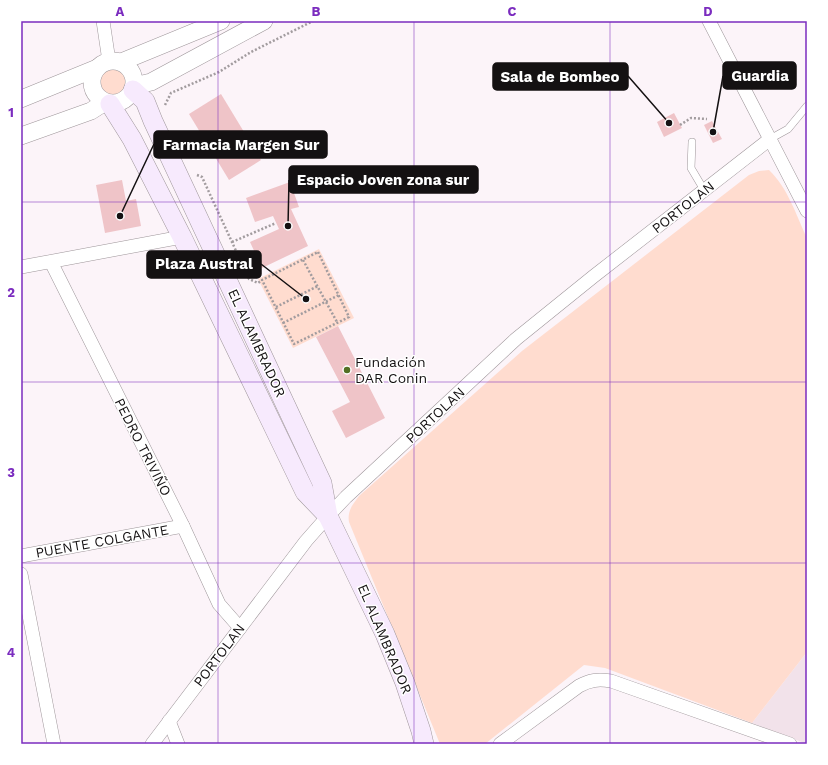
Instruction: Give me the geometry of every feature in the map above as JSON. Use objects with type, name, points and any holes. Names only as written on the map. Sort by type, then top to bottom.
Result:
[{"type":"main road","name":"EL ALAMBRADOR","points":[[134,88],[145,101],[156,128],[322,483],[328,516],[395,658],[405,683],[424,744]]},
{"type":"main road","name":"EL ALAMBRADOR","points":[[107,103],[132,139],[182,237],[305,492],[328,516]]},
{"type":"street","points":[[103,21],[109,64]]},
{"type":"street","points":[[21,99],[221,21]]},
{"type":"street","points":[[134,88],[151,82],[264,21]]},
{"type":"street","points":[[709,21],[807,211]]},
{"type":"street","points":[[109,64],[126,65],[133,75],[134,88],[124,101],[117,104],[107,103],[94,94],[91,80],[93,74],[109,64]]},
{"type":"street","points":[[21,136],[90,111],[107,103]]},
{"type":"street","name":"PORTOLAN","points":[[152,744],[240,628],[328,516],[516,339],[770,139]]},
{"type":"street","points":[[21,267],[182,237]]},
{"type":"street","name":"PEDRO TRIVIÑO","points":[[51,262],[183,526],[219,604],[240,628]]},
{"type":"street","name":"PUENTE COLGANTE","points":[[21,556],[183,526]]},
{"type":"street","points":[[21,574],[54,744]]},
{"type":"street","points":[[500,744],[579,686],[589,680],[599,679],[611,681],[790,744]]},
{"type":"street","points":[[169,721],[178,744]]},
{"type":"lane","points":[[770,139],[788,129],[807,106]]},
{"type":"lane","points":[[692,142],[691,168],[704,190]]},
{"type":"path","points":[[168,112],[165,105],[171,93],[218,72],[251,52],[313,21]]},
{"type":"path","points":[[680,125],[691,118],[707,119]]},
{"type":"path","points":[[195,174],[202,177],[249,279],[258,282],[262,280],[303,260],[318,252],[349,316],[338,323],[294,344],[262,280]]},
{"type":"path","points":[[232,242],[276,223]]},
{"type":"path","points":[[303,260],[338,323]]},
{"type":"path","points":[[276,307],[318,286]]},
{"type":"path","points":[[283,323],[339,294]]},
{"type":"shaded area","points":[[112,67],[122,72],[127,82],[122,92],[112,97],[102,92],[97,82],[102,72]]},
{"type":"shaded area","points":[[769,170],[776,177],[786,193],[807,238],[807,652],[752,723],[605,668],[584,665],[485,744],[440,744],[349,522],[349,514],[353,505],[359,496],[522,351],[749,175],[759,171]]},
{"type":"shaded area","points":[[319,249],[354,318],[293,348],[258,279]]},
{"type":"shaded area","points":[[807,652],[807,744],[752,723]]},
{"type":"building","points":[[221,94],[261,160],[229,180],[189,114]]},
{"type":"building","points":[[674,113],[682,128],[664,137],[657,122]]},
{"type":"building","points":[[712,121],[722,139],[713,143],[704,125]]},
{"type":"building","points":[[122,180],[126,201],[136,199],[141,226],[105,233],[96,185]]},
{"type":"building","points":[[290,182],[299,207],[291,209],[308,246],[262,268],[250,242],[279,229],[273,216],[255,222],[246,198]]},
{"type":"building","name":"Fundación DAR Conin","points":[[338,326],[385,418],[346,438],[332,411],[350,402],[316,337]]},
{"type":"place","name":"Sala de Bombeo","points":[[669,123]]},
{"type":"place","name":"Guardia","points":[[713,132]]},
{"type":"place","name":"Farmacia Margen Sur","points":[[120,216]]},
{"type":"place","name":"Espacio Joven zona sur","points":[[288,226]]},
{"type":"place","name":"Plaza Austral","points":[[306,299]]},
{"type":"place","name":"Fundación DAR Conin","points":[[347,370]]}]
